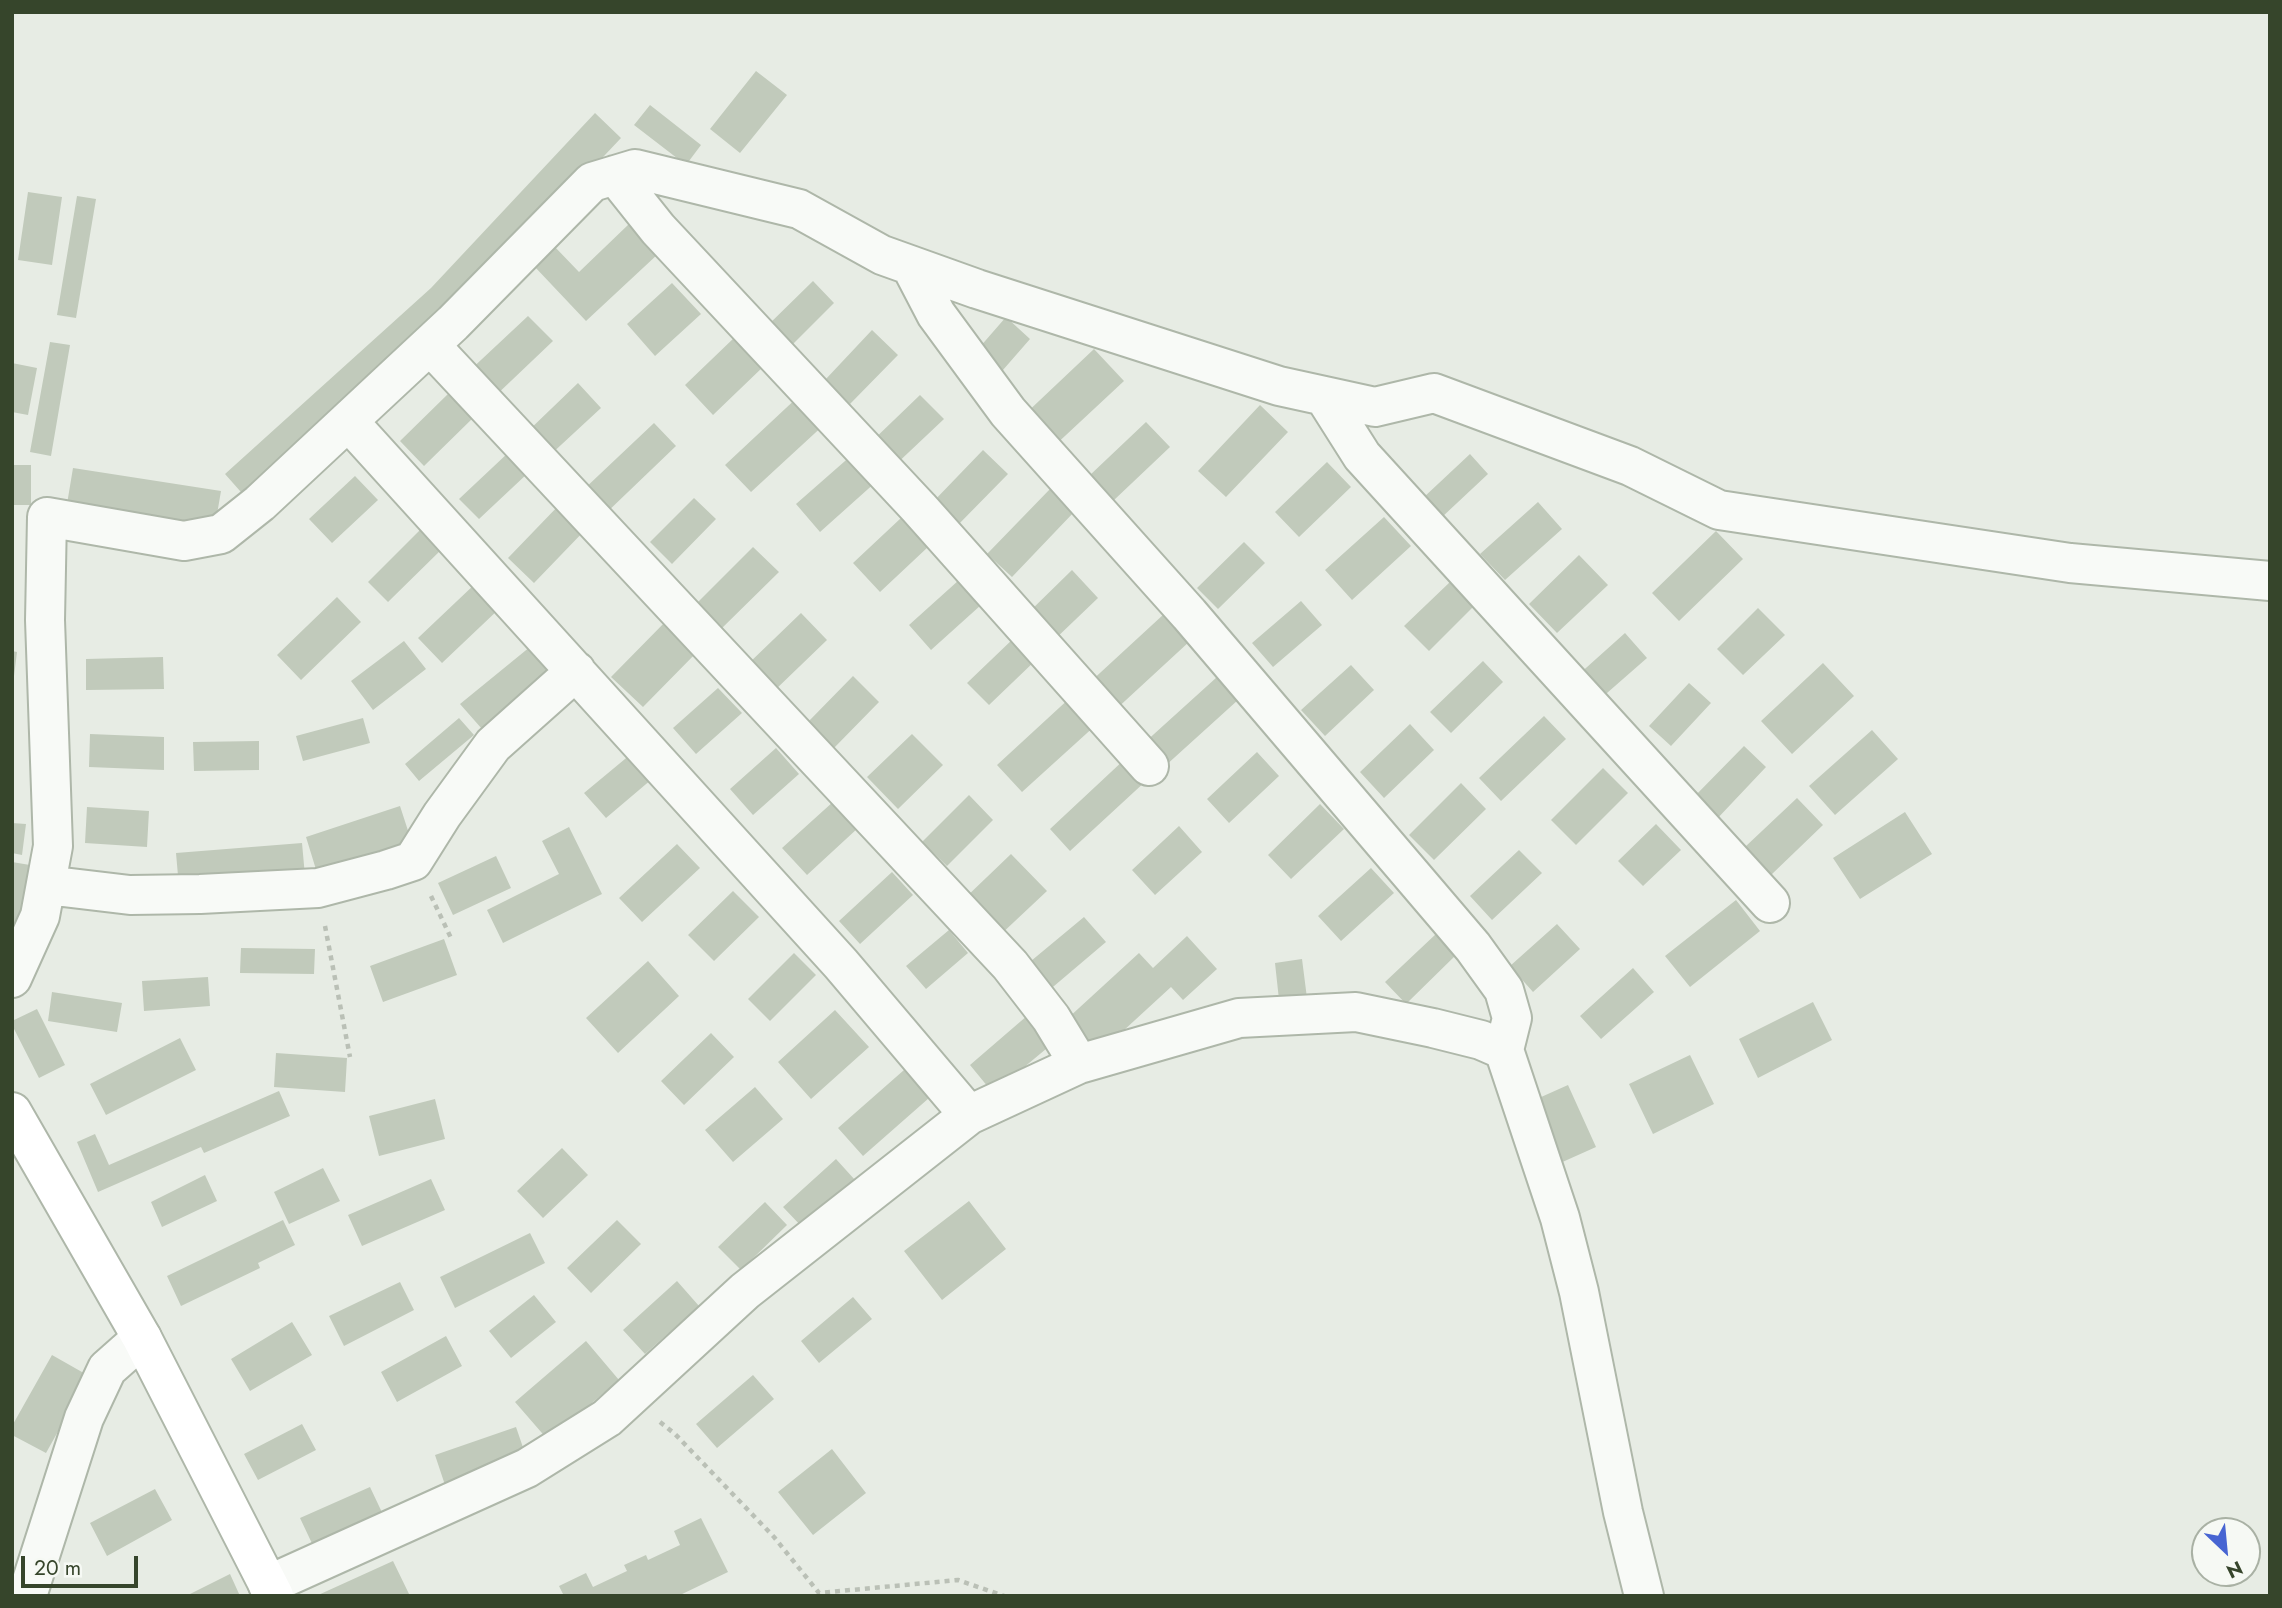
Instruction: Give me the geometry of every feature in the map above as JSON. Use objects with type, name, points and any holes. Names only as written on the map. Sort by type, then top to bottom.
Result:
[{"type":"main road","points":[[12,1112],[142,1338],[271,1590]]},
{"type":"street","points":[[12,978],[40,916],[53,846],[45,620],[47,517],[184,541],[221,534],[260,503],[429,345],[592,183],[635,169],[799,209],[882,255],[911,266],[1279,386],[1375,407],[1434,393],[1630,466],[1719,510],[2070,563],[2270,581]]},
{"type":"street","points":[[615,175],[657,229],[919,508],[1149,766]]},
{"type":"street","points":[[911,266],[936,314],[1008,412],[1189,614],[1473,947],[1504,990],[1512,1018],[1504,1050],[1560,1218],[1623,1512],[1644,1596]]},
{"type":"street","points":[[429,345],[1010,965],[1051,1018],[1079,1064]]},
{"type":"street","points":[[1324,396],[1362,456],[1770,903]]},
{"type":"street","points":[[348,421],[841,964],[969,1115]]},
{"type":"street","points":[[46,885],[130,895],[318,888],[413,861],[493,745],[576,671]]},
{"type":"street","points":[[271,1590],[527,1468],[607,1418],[745,1291],[969,1115],[1079,1064],[1239,1018],[1356,1012],[1481,1040],[1504,1050]]},
{"type":"street","points":[[27,1596],[84,1418],[107,1370],[142,1338]]},
{"type":"path","points":[[413,861],[452,938]]},
{"type":"path","points":[[318,888],[350,1056]]},
{"type":"path","points":[[629,1398],[675,1434],[774,1537],[819,1593],[958,1580],[1004,1596]]},
{"type":"building","points":[[756,71],[787,95],[740,153],[710,129]]},
{"type":"building","points":[[650,105],[701,145],[686,165],[634,125]]},
{"type":"building","points":[[595,113],[621,138],[457,312],[248,500],[225,474],[431,288]]},
{"type":"building","points":[[28,192],[62,197],[52,265],[18,260]]},
{"type":"building","points":[[77,196],[96,199],[76,318],[57,315]]},
{"type":"building","points":[[629,224],[658,254],[586,321],[534,266],[554,246],[579,272]]},
{"type":"building","points":[[813,281],[834,303],[785,352],[763,330]]},
{"type":"building","points":[[672,283],[701,314],[655,356],[627,324]]},
{"type":"building","points":[[528,316],[553,341],[491,400],[466,374]]},
{"type":"building","points":[[1006,317],[1030,339],[996,378],[972,356]]},
{"type":"building","points":[[872,330],[898,355],[850,404],[825,380]]},
{"type":"building","points":[[736,336],[764,366],[713,415],[685,385]]},
{"type":"building","points":[[50,342],[70,345],[51,456],[30,452]]},
{"type":"building","points":[[1094,349],[1124,381],[1051,449],[1021,418]]},
{"type":"building","points":[[12,363],[37,368],[28,415],[12,412]]},
{"type":"building","points":[[578,383],[601,408],[548,457],[525,434]]},
{"type":"building","points":[[449,393],[474,417],[424,466],[400,441]]},
{"type":"building","points":[[801,394],[827,422],[751,492],[725,465]]},
{"type":"building","points":[[920,395],[944,419],[891,469],[868,445]]},
{"type":"building","points":[[1260,405],[1288,432],[1226,497],[1198,471]]},
{"type":"building","points":[[1146,422],[1170,447],[1113,501],[1089,476]]},
{"type":"building","points":[[654,423],[676,446],[603,516],[581,492]]},
{"type":"building","points":[[983,450],[1008,474],[955,528],[931,504]]},
{"type":"building","points":[[509,452],[528,473],[479,519],[459,499]]},
{"type":"building","points":[[853,454],[877,481],[820,532],[796,504]]},
{"type":"building","points":[[1470,454],[1488,474],[1441,518],[1423,498]]},
{"type":"building","points":[[1327,462],[1351,487],[1299,537],[1275,512]]},
{"type":"building","points":[[12,465],[31,465],[31,505],[12,505]]},
{"type":"building","points":[[73,468],[221,491],[215,526],[67,504]]},
{"type":"building","points":[[355,476],[378,500],[332,543],[309,519]]},
{"type":"building","points":[[1051,488],[1075,511],[1012,577],[987,554]]},
{"type":"building","points":[[694,498],[716,519],[672,564],[650,542]]},
{"type":"building","points":[[1538,502],[1562,529],[1505,580],[1480,554]]},
{"type":"building","points":[[561,503],[587,528],[534,583],[508,558]]},
{"type":"building","points":[[1384,517],[1411,546],[1352,600],[1325,570]]},
{"type":"building","points":[[901,518],[928,547],[880,592],[853,563]]},
{"type":"building","points":[[423,527],[443,548],[388,602],[368,582]]},
{"type":"building","points":[[1716,531],[1743,559],[1679,621],[1652,593]]},
{"type":"building","points":[[1244,542],[1265,563],[1218,609],[1197,588]]},
{"type":"building","points":[[753,547],[779,572],[719,631],[694,606]]},
{"type":"building","points":[[1579,555],[1608,585],[1557,633],[1529,604]]},
{"type":"building","points":[[1072,570],[1098,598],[1052,642],[1026,615]]},
{"type":"building","points":[[959,580],[981,605],[931,650],[909,625]]},
{"type":"building","points":[[1450,582],[1474,606],[1429,651],[1404,626]]},
{"type":"building","points":[[476,583],[500,608],[442,663],[418,638]]},
{"type":"building","points":[[337,597],[361,622],[301,680],[277,655]]},
{"type":"building","points":[[1301,601],[1322,625],[1273,667],[1252,643]]},
{"type":"building","points":[[1758,608],[1785,635],[1743,675],[1717,649]]},
{"type":"building","points":[[801,613],[827,640],[773,692],[747,665]]},
{"type":"building","points":[[1164,614],[1190,641],[1113,712],[1088,684]]},
{"type":"building","points":[[668,619],[700,649],[643,707],[611,677]]},
{"type":"building","points":[[1625,633],[1647,658],[1599,700],[1577,676]]},
{"type":"building","points":[[1015,637],[1037,659],[989,705],[967,683]]},
{"type":"building","points":[[404,641],[426,669],[373,710],[351,681]]},
{"type":"building","points":[[536,642],[556,666],[482,729],[460,704]]},
{"type":"building","points":[[12,651],[17,652],[14,676],[12,676]]},
{"type":"building","points":[[163,657],[164,689],[86,690],[86,659]]},
{"type":"building","points":[[1483,661],[1503,682],[1451,733],[1430,712]]},
{"type":"building","points":[[1823,663],[1854,696],[1792,754],[1761,721]]},
{"type":"building","points":[[1351,665],[1374,690],[1325,736],[1301,710]]},
{"type":"building","points":[[853,676],[879,702],[834,748],[808,722]]},
{"type":"building","points":[[1217,677],[1238,700],[1164,767],[1143,744]]},
{"type":"building","points":[[1689,683],[1711,703],[1671,746],[1649,726]]},
{"type":"building","points":[[718,688],[742,713],[696,754],[673,728]]},
{"type":"building","points":[[1072,696],[1097,724],[1022,792],[997,765]]},
{"type":"building","points":[[1544,716],[1566,739],[1501,801],[1479,778]]},
{"type":"building","points":[[363,718],[370,743],[303,761],[296,736]]},
{"type":"building","points":[[459,718],[474,735],[419,781],[405,764]]},
{"type":"building","points":[[1410,724],[1434,750],[1384,798],[1360,772]]},
{"type":"building","points":[[1872,730],[1898,759],[1835,815],[1809,786]]},
{"type":"building","points":[[90,734],[164,737],[164,770],[89,767]]},
{"type":"building","points":[[912,734],[943,765],[898,809],[867,777]]},
{"type":"building","points":[[259,741],[259,770],[194,771],[193,742]]},
{"type":"building","points":[[1744,746],[1766,767],[1715,821],[1692,799]]},
{"type":"building","points":[[776,748],[799,774],[753,815],[730,789]]},
{"type":"building","points":[[1257,752],[1279,776],[1229,823],[1207,799]]},
{"type":"building","points":[[631,754],[652,779],[606,818],[584,793]]},
{"type":"building","points":[[1126,758],[1147,780],[1070,851],[1050,829]]},
{"type":"building","points":[[1603,768],[1628,793],[1576,845],[1551,820]]},
{"type":"building","points":[[1461,783],[1486,809],[1434,860],[1409,835]]},
{"type":"building","points":[[969,795],[993,820],[947,866],[922,842]]},
{"type":"building","points":[[1797,798],[1823,825],[1771,875],[1745,847]]},
{"type":"building","points":[[834,801],[858,828],[807,875],[782,848]]},
{"type":"building","points":[[1320,804],[1344,829],[1291,879],[1268,855]]},
{"type":"building","points":[[400,806],[413,846],[318,876],[306,837]]},
{"type":"building","points":[[87,807],[149,811],[147,847],[85,843]]},
{"type":"building","points":[[1905,812],[1932,854],[1860,899],[1833,858]]},
{"type":"building","points":[[12,823],[26,824],[22,855],[12,853]]},
{"type":"building","points":[[1656,824],[1681,850],[1643,886],[1618,861]]},
{"type":"building","points":[[1179,826],[1202,852],[1155,895],[1132,870]]},
{"type":"building","points":[[569,827],[602,894],[503,943],[487,910],[559,874],[542,841]]},
{"type":"building","points":[[302,843],[305,876],[179,887],[176,853]]},
{"type":"building","points":[[677,844],[700,868],[642,922],[619,898]]},
{"type":"building","points":[[1519,850],[1542,873],[1492,920],[1470,896]]},
{"type":"building","points":[[1011,854],[1047,891],[998,937],[963,900]]},
{"type":"building","points":[[496,856],[511,888],[453,915],[438,883]]},
{"type":"building","points":[[12,862],[36,866],[12,949]]},
{"type":"building","points":[[1371,868],[1394,893],[1341,941],[1318,916]]},
{"type":"building","points":[[892,872],[913,895],[860,944],[839,921]]},
{"type":"building","points":[[733,891],[759,917],[714,961],[688,935]]},
{"type":"building","points":[[1736,900],[1760,931],[1690,987],[1665,956]]},
{"type":"building","points":[[1084,917],[1106,942],[1047,992],[1025,966]]},
{"type":"building","points":[[1557,924],[1580,949],[1533,992],[1510,966]]},
{"type":"building","points":[[949,930],[968,953],[926,989],[906,966]]},
{"type":"building","points":[[1437,933],[1457,954],[1406,1004],[1385,982]]},
{"type":"building","points":[[1187,936],[1217,969],[1183,1000],[1171,987],[1098,1054],[1067,1019],[1139,953],[1153,968]]},
{"type":"building","points":[[444,939],[457,975],[383,1002],[370,966]]},
{"type":"building","points":[[241,948],[315,949],[314,974],[240,973]]},
{"type":"building","points":[[794,953],[816,975],[770,1021],[748,999]]},
{"type":"building","points":[[1302,959],[1308,1006],[1280,1009],[1275,963]]},
{"type":"building","points":[[648,961],[679,996],[618,1053],[586,1018]]},
{"type":"building","points":[[1633,968],[1654,992],[1601,1039],[1580,1016]]},
{"type":"building","points":[[208,977],[210,1006],[144,1011],[142,981]]},
{"type":"building","points":[[52,992],[122,1003],[117,1032],[48,1021]]},
{"type":"building","points":[[1813,1002],[1832,1040],[1758,1078],[1739,1039]]},
{"type":"building","points":[[37,1009],[65,1065],[39,1078],[12,1025],[12,1021]]},
{"type":"building","points":[[835,1010],[869,1047],[811,1099],[778,1062]]},
{"type":"building","points":[[1028,1015],[1052,1044],[993,1093],[970,1065]]},
{"type":"building","points":[[711,1033],[734,1057],[684,1105],[661,1081]]},
{"type":"building","points":[[180,1038],[196,1070],[106,1115],[90,1084]]},
{"type":"building","points":[[276,1053],[347,1058],[345,1092],[274,1087]]},
{"type":"building","points":[[1690,1055],[1714,1104],[1653,1134],[1629,1084]]},
{"type":"building","points":[[904,1070],[929,1098],[863,1156],[838,1128]]},
{"type":"building","points":[[1568,1085],[1596,1147],[1558,1164],[1530,1102]]},
{"type":"building","points":[[755,1087],[783,1119],[733,1162],[705,1130]]},
{"type":"building","points":[[279,1091],[290,1116],[204,1153],[201,1147],[98,1192],[77,1142],[95,1134],[109,1165]]},
{"type":"building","points":[[435,1099],[445,1139],[379,1156],[369,1116]]},
{"type":"building","points":[[562,1148],[588,1175],[543,1218],[517,1191]]},
{"type":"building","points":[[836,1159],[855,1180],[803,1228],[783,1207]]},
{"type":"building","points":[[323,1168],[340,1201],[289,1224],[274,1192]]},
{"type":"building","points":[[205,1175],[217,1201],[162,1227],[151,1202]]},
{"type":"building","points":[[431,1179],[445,1210],[362,1246],[348,1215]]},
{"type":"building","points":[[969,1201],[1006,1249],[942,1300],[904,1251]]},
{"type":"building","points":[[765,1202],[787,1225],[741,1270],[718,1247]]},
{"type":"building","points":[[283,1220],[295,1245],[258,1263],[260,1268],[181,1306],[167,1276]]},
{"type":"building","points":[[617,1220],[641,1244],[591,1293],[567,1268]]},
{"type":"building","points":[[530,1233],[545,1263],[455,1308],[440,1277]]},
{"type":"building","points":[[677,1281],[699,1306],[645,1354],[623,1330]]},
{"type":"building","points":[[400,1282],[414,1310],[344,1346],[329,1316]]},
{"type":"building","points":[[534,1295],[556,1322],[511,1358],[489,1331]]},
{"type":"building","points":[[853,1297],[872,1319],[819,1363],[801,1341]]},
{"type":"building","points":[[292,1322],[312,1355],[250,1391],[231,1359]]},
{"type":"building","points":[[446,1336],[462,1366],[397,1402],[381,1372]]},
{"type":"building","points":[[586,1341],[619,1380],[548,1440],[515,1402]]},
{"type":"building","points":[[52,1355],[89,1376],[46,1453],[12,1435],[12,1426]]},
{"type":"building","points":[[753,1375],[774,1399],[717,1448],[696,1424]]},
{"type":"building","points":[[302,1424],[316,1450],[258,1480],[244,1454]]},
{"type":"building","points":[[516,1427],[528,1462],[447,1491],[435,1455]]},
{"type":"building","points":[[832,1449],[866,1493],[813,1535],[778,1492]]},
{"type":"building","points":[[370,1487],[387,1523],[317,1554],[300,1518]]},
{"type":"building","points":[[155,1489],[172,1520],[107,1556],[90,1523]]},
{"type":"building","points":[[701,1518],[728,1572],[678,1596],[564,1596],[559,1586],[586,1573],[593,1587],[627,1571],[624,1565],[646,1555],[648,1560],[680,1545],[674,1531]]},
{"type":"building","points":[[393,1561],[410,1596],[316,1596]]},
{"type":"building","points":[[230,1574],[240,1596],[186,1596]]}]
